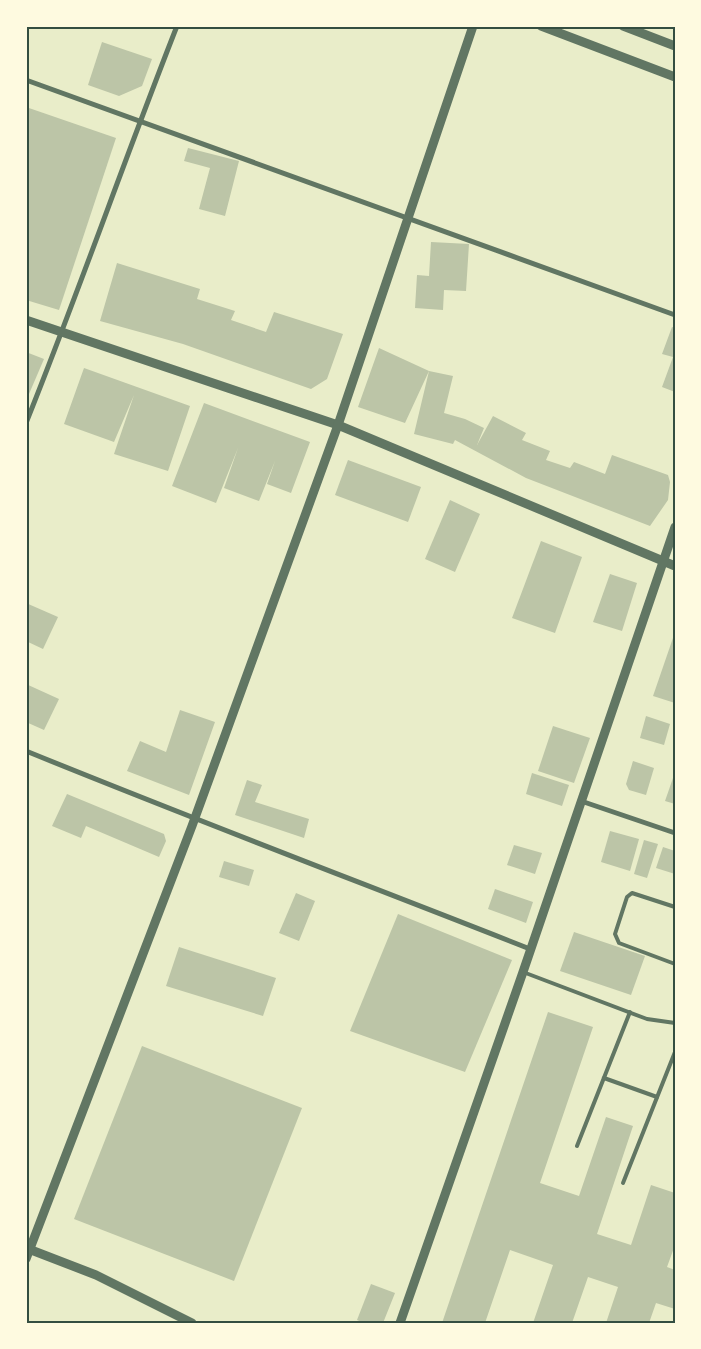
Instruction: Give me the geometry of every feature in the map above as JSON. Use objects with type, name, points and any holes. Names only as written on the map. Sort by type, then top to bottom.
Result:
[{"type":"street","points":[[26,423],[63,332],[140,121],[178,26]]},
{"type":"street","points":[[26,1259],[28,1248],[195,820],[338,425],[473,26]]},
{"type":"street","points":[[541,26],[675,77]]},
{"type":"street","points":[[623,26],[675,46]]},
{"type":"street","points":[[26,80],[675,315]]},
{"type":"street","points":[[26,320],[338,425],[675,566]]},
{"type":"street","points":[[400,1323],[523,972],[675,527]]},
{"type":"street","points":[[26,751],[195,820],[413,902],[530,949]]},
{"type":"street","points":[[581,801],[675,833]]},
{"type":"street","points":[[28,1248],[96,1275],[192,1323]]},
{"type":"lane","points":[[675,907],[632,893],[627,897],[615,934],[619,942],[675,964]]},
{"type":"lane","points":[[523,972],[659,1022],[675,1023]]},
{"type":"lane","points":[[577,1146],[630,1012]]},
{"type":"lane","points":[[623,1183],[675,1052]]},
{"type":"lane","points":[[604,1078],[657,1098]]},
{"type":"building","points":[[102,42],[152,59],[142,86],[119,96],[88,85]]},
{"type":"building","points":[[26,107],[116,138],[59,310],[26,300]]},
{"type":"building","points":[[188,148],[239,161],[225,216],[199,209],[210,168],[184,161]]},
{"type":"building","points":[[431,242],[469,244],[466,291],[444,290],[443,310],[415,308],[417,275],[429,276]]},
{"type":"building","points":[[117,263],[200,289],[197,299],[235,311],[231,320],[266,332],[274,312],[343,334],[327,379],[311,389],[183,344],[100,321]]},
{"type":"building","points":[[672,327],[675,328],[675,392],[662,387],[673,357],[662,354]]},
{"type":"building","points":[[379,348],[429,371],[405,423],[358,407]]},
{"type":"building","points":[[26,352],[44,359],[26,401]]},
{"type":"building","points":[[84,368],[190,406],[168,471],[114,454],[134,395],[114,442],[64,424]]},
{"type":"building","points":[[429,371],[453,376],[444,413],[465,419],[484,428],[477,445],[493,416],[526,433],[522,440],[550,451],[546,460],[570,468],[574,462],[605,474],[612,455],[668,475],[670,482],[668,500],[650,526],[526,478],[455,440],[453,444],[414,434]]},
{"type":"building","points":[[204,403],[310,442],[291,493],[267,484],[275,461],[259,501],[224,488],[238,448],[216,503],[172,486]]},
{"type":"building","points":[[348,460],[421,487],[408,522],[335,495]]},
{"type":"building","points":[[450,500],[480,514],[455,572],[425,559]]},
{"type":"building","points":[[541,541],[582,557],[555,633],[512,618]]},
{"type":"building","points":[[610,574],[637,583],[622,631],[593,622]]},
{"type":"building","points":[[26,603],[58,617],[43,649],[26,641]]},
{"type":"building","points":[[675,635],[675,703],[653,696]]},
{"type":"building","points":[[26,684],[59,699],[44,730],[26,722]]},
{"type":"building","points":[[180,710],[215,722],[189,795],[127,771],[140,741],[166,752]]},
{"type":"building","points":[[646,716],[670,724],[664,745],[640,738]]},
{"type":"building","points":[[553,726],[590,738],[574,783],[538,771]]},
{"type":"building","points":[[633,761],[654,768],[646,795],[629,790],[626,784]]},
{"type":"building","points":[[532,773],[569,785],[562,806],[526,794]]},
{"type":"building","points":[[673,778],[675,778],[675,804],[665,801]]},
{"type":"building","points":[[247,780],[262,785],[255,802],[309,819],[304,838],[235,815]]},
{"type":"building","points":[[67,794],[164,834],[166,841],[159,857],[86,826],[81,838],[52,826]]},
{"type":"building","points":[[610,831],[639,839],[630,871],[601,862]]},
{"type":"building","points":[[644,840],[658,844],[647,878],[634,874]]},
{"type":"building","points":[[514,845],[542,853],[535,874],[507,865]]},
{"type":"building","points":[[663,847],[675,851],[675,874],[656,868]]},
{"type":"building","points":[[224,861],[254,870],[249,886],[219,877]]},
{"type":"building","points":[[495,889],[533,902],[526,923],[488,909]]},
{"type":"building","points":[[296,893],[315,901],[299,941],[279,933]]},
{"type":"building","points":[[398,914],[512,960],[465,1072],[350,1031]]},
{"type":"building","points":[[574,932],[645,956],[631,995],[560,971]]},
{"type":"building","points":[[179,947],[276,978],[263,1016],[166,986]]},
{"type":"building","points":[[548,1012],[593,1027],[540,1183],[579,1196],[606,1117],[633,1126],[597,1234],[631,1245],[651,1185],[675,1193],[675,1245],[667,1267],[675,1270],[675,1309],[656,1303],[649,1323],[606,1323],[618,1287],[588,1277],[572,1323],[533,1323],[553,1265],[510,1250],[485,1323],[442,1323]]},
{"type":"building","points":[[142,1046],[302,1108],[234,1281],[74,1219]]},
{"type":"building","points":[[371,1284],[395,1293],[383,1323],[364,1323],[357,1320]]}]
